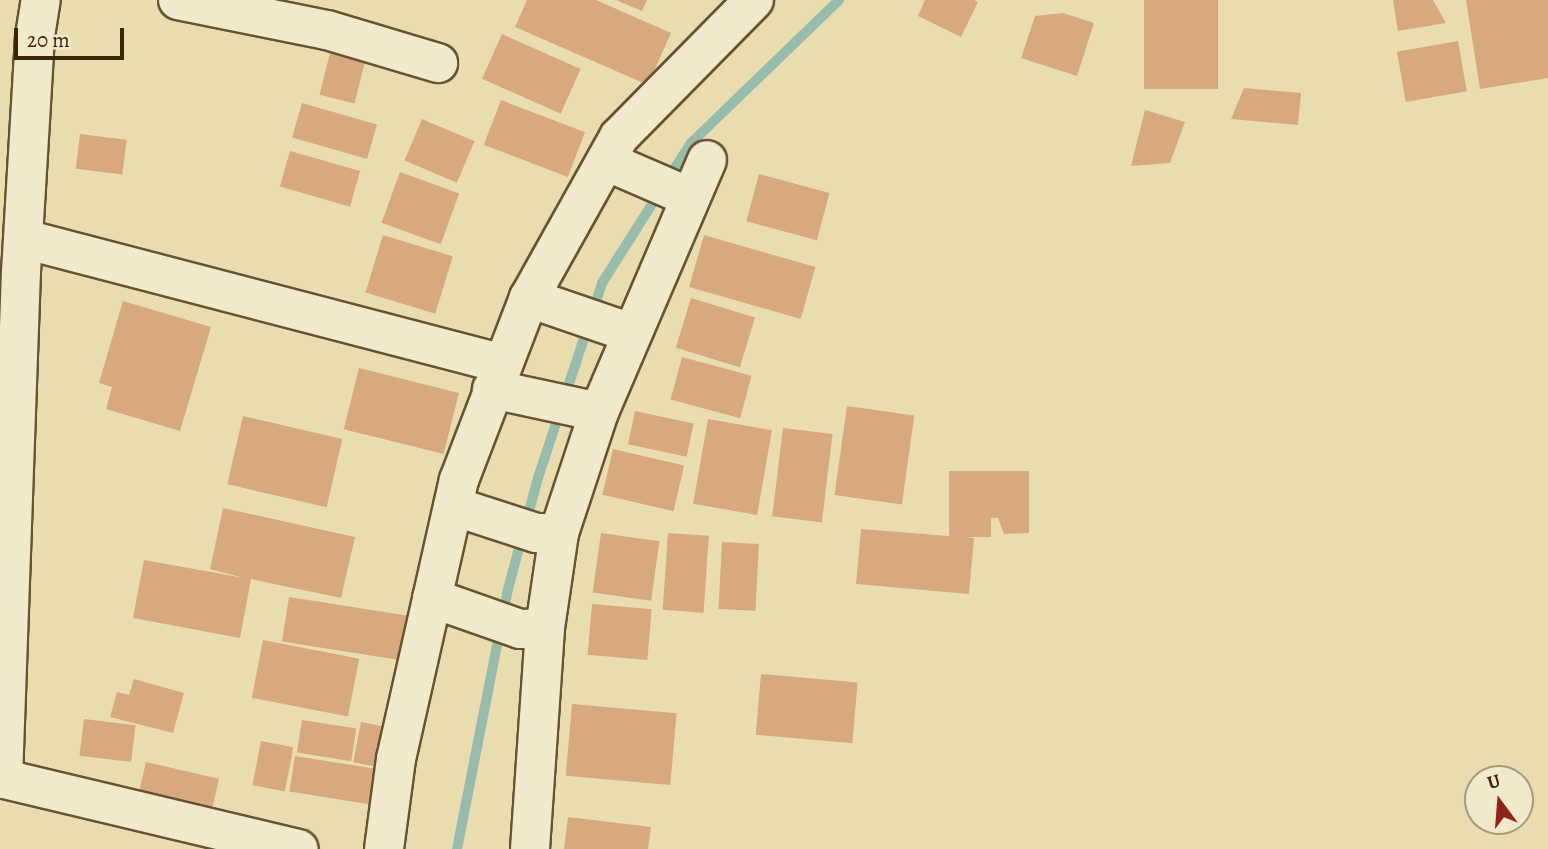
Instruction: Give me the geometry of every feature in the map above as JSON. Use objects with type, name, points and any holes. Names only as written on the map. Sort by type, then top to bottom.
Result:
[{"type":"street","points":[[41,0],[35,36],[24,239],[1,779],[299,849]]},
{"type":"street","points":[[178,0],[327,30],[438,63]]},
{"type":"street","points":[[384,849],[396,759],[504,382],[540,301],[618,165],[619,137],[754,0]]},
{"type":"street","points":[[530,849],[532,629],[547,533],[618,328],[682,195],[707,160]]},
{"type":"street","points":[[618,165],[682,195]]},
{"type":"street","points":[[24,239],[591,410]]},
{"type":"street","points":[[540,301],[618,328]]},
{"type":"street","points":[[467,511],[547,533]]},
{"type":"street","points":[[442,601],[532,629]]},
{"type":"building","points":[[527,0],[596,0],[671,33],[648,85],[515,27]]},
{"type":"building","points":[[616,0],[647,0],[642,11]]},
{"type":"building","points":[[925,0],[978,2],[961,37],[918,16]]},
{"type":"building","points":[[1144,0],[1218,0],[1218,89],[1144,89]]},
{"type":"building","points":[[1393,0],[1433,0],[1446,23],[1398,31]]},
{"type":"building","points":[[1466,0],[1548,0],[1548,78],[1480,89]]},
{"type":"building","points":[[1063,13],[1094,23],[1077,76],[1021,58],[1035,16]]},
{"type":"building","points":[[502,34],[581,69],[561,114],[482,79]]},
{"type":"building","points":[[1458,41],[1467,91],[1406,102],[1397,52]]},
{"type":"building","points":[[330,53],[365,62],[355,103],[320,95]]},
{"type":"building","points":[[1244,88],[1301,93],[1298,125],[1231,119]]},
{"type":"building","points":[[501,100],[585,132],[568,177],[484,145]]},
{"type":"building","points":[[302,103],[377,124],[367,159],[292,138]]},
{"type":"building","points":[[1145,110],[1185,122],[1170,163],[1131,166]]},
{"type":"building","points":[[422,119],[474,141],[457,183],[404,160]]},
{"type":"building","points":[[80,134],[127,140],[122,174],[76,169]]},
{"type":"building","points":[[290,151],[360,171],[350,207],[280,187]]},
{"type":"building","points":[[400,172],[459,194],[441,244],[382,223]]},
{"type":"building","points":[[759,174],[830,193],[817,240],[746,221]]},
{"type":"building","points":[[383,235],[453,256],[435,314],[365,292]]},
{"type":"building","points":[[704,235],[816,267],[801,319],[689,287]]},
{"type":"building","points":[[691,298],[755,318],[740,367],[676,348]]},
{"type":"building","points":[[123,301],[211,327],[180,431],[106,409],[112,387],[99,383]]},
{"type":"building","points":[[682,357],[752,376],[740,418],[671,400]]},
{"type":"building","points":[[359,368],[459,393],[444,454],[344,429]]},
{"type":"building","points":[[847,406],[914,415],[902,505],[834,495]]},
{"type":"building","points":[[635,411],[694,423],[687,457],[628,444]]},
{"type":"building","points":[[243,416],[342,439],[327,507],[227,484]]},
{"type":"building","points":[[708,419],[772,430],[757,515],[693,504]]},
{"type":"building","points":[[783,428],[833,434],[822,522],[772,516]]},
{"type":"building","points":[[613,449],[684,465],[674,511],[602,495]]},
{"type":"building","points":[[949,471],[1029,471],[1029,533],[1004,534],[998,518],[991,518],[991,537],[965,537],[974,538],[969,594],[856,584],[861,529],[949,536]]},
{"type":"building","points":[[223,508],[355,537],[341,598],[251,579],[240,638],[133,618],[144,560],[244,578],[210,569]]},
{"type":"building","points":[[601,533],[659,541],[651,601],[593,592]]},
{"type":"building","points":[[668,533],[709,536],[704,613],[663,610]]},
{"type":"building","points":[[722,542],[759,544],[755,611],[718,609]]},
{"type":"building","points":[[289,597],[407,616],[399,660],[282,641]]},
{"type":"building","points":[[592,604],[652,609],[647,660],[588,655]]},
{"type":"building","points":[[263,640],[359,659],[348,717],[252,698]]},
{"type":"building","points":[[761,674],[858,682],[852,743],[756,735]]},
{"type":"building","points":[[134,679],[184,693],[173,733],[110,717],[117,692],[129,695]]},
{"type":"building","points":[[572,704],[677,713],[670,785],[566,776]]},
{"type":"building","points":[[84,719],[136,725],[131,762],[79,756]]},
{"type":"building","points":[[302,720],[356,729],[351,761],[297,753]]},
{"type":"building","points":[[361,722],[391,728],[384,768],[353,762]]},
{"type":"building","points":[[261,741],[293,747],[285,791],[252,785]]},
{"type":"building","points":[[295,756],[384,770],[378,806],[289,792]]},
{"type":"building","points":[[146,762],[219,779],[206,836],[133,819]]},
{"type":"building","points":[[568,817],[651,827],[648,849],[564,849]]},
{"type":"waterway","points":[[457,849],[508,589],[538,478],[602,283],[691,143],[839,0]]}]
